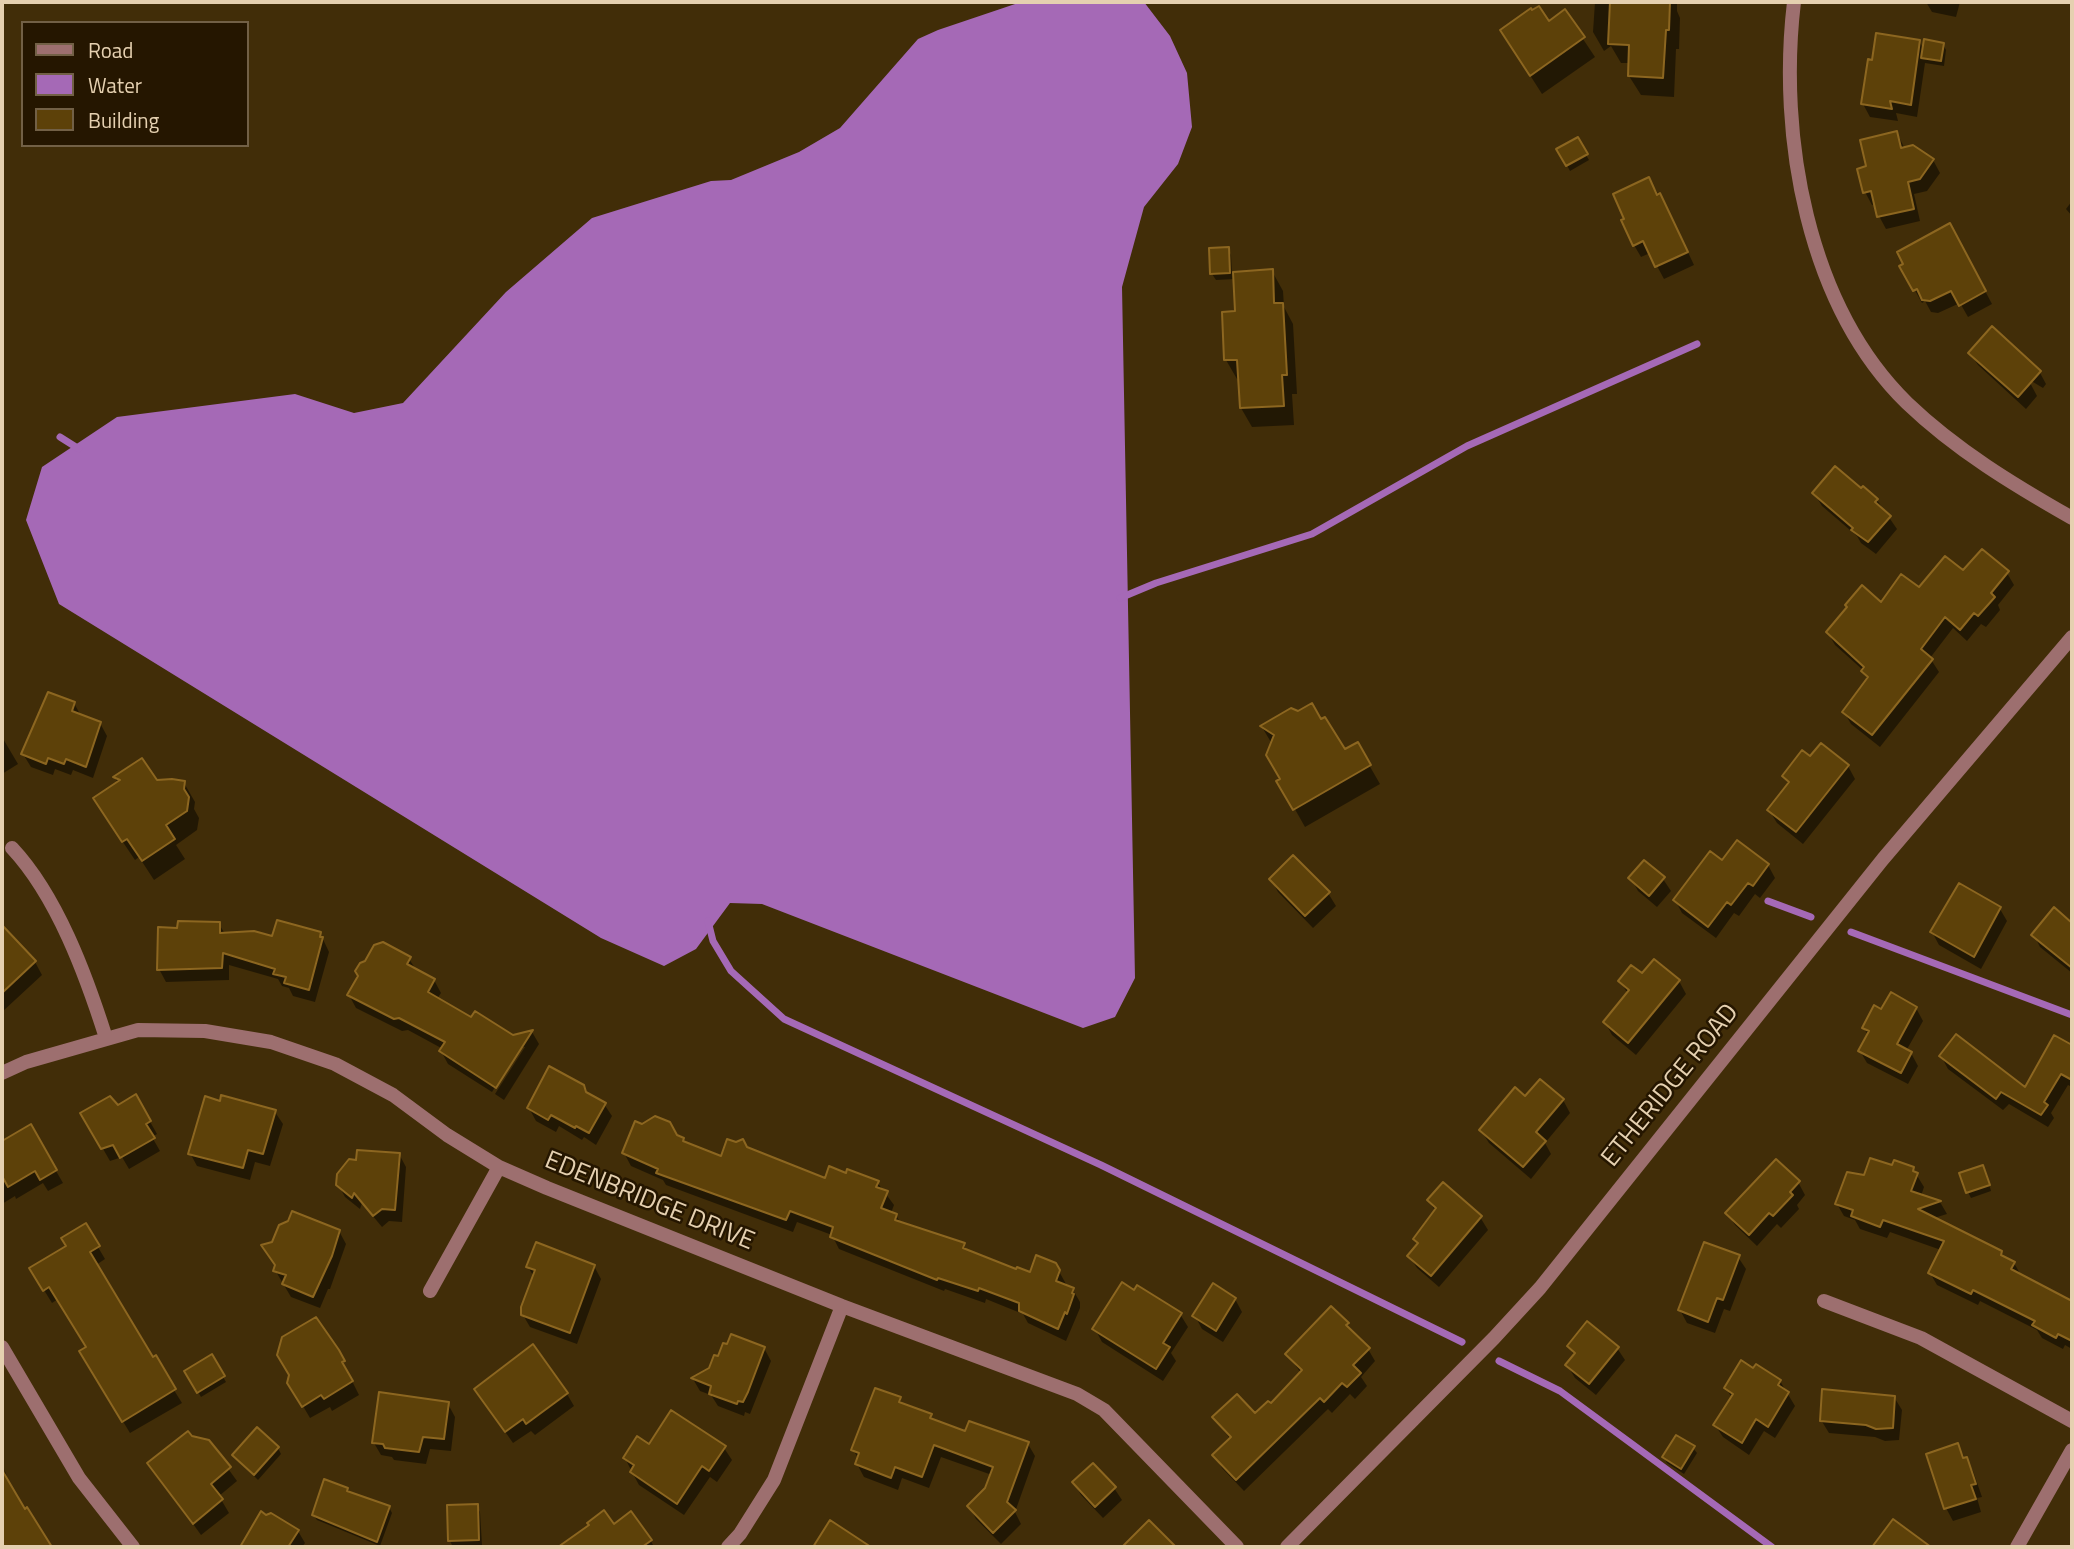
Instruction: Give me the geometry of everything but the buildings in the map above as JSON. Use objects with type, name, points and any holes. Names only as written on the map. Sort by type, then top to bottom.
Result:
[{"type":"street","points":[[1794,2],[1791,85],[1797,165],[1813,237],[1828,282],[1844,314],[1871,359],[1905,401],[1945,438],[2072,518]]},
{"type":"street","name":"ETHERIDGE ROAD","points":[[1287,1547],[1540,1288],[1883,859],[2072,637]]},
{"type":"street","points":[[12,848],[30,867],[68,938],[90,986],[106,1038]]},
{"type":"street","name":"EDENBRIDGE DRIVE","points":[[2,1073],[26,1062],[138,1030],[205,1031],[271,1042],[335,1064],[393,1095],[447,1135],[499,1167],[590,1207],[842,1306],[1077,1394],[1104,1410],[1237,1547]]},
{"type":"street","points":[[430,1291],[499,1167]]},
{"type":"street","points":[[1824,1301],[1921,1338],[2072,1421]]},
{"type":"street","points":[[728,1547],[740,1535],[774,1480],[842,1306]]},
{"type":"street","points":[[2,1348],[79,1478],[133,1547]]},
{"type":"street","points":[[2017,1547],[2072,1450]]},
{"type":"water","points":[[1021,2],[1144,2],[1170,36],[1187,73],[1192,127],[1178,164],[1144,207],[1122,287],[1135,978],[1115,1017],[1083,1028],[762,904],[730,903],[696,949],[664,966],[601,938],[59,604],[26,520],[42,467],[117,417],[295,394],[354,413],[403,403],[506,292],[592,218],[711,181],[731,180],[799,152],[840,128],[918,39]]},
{"type":"waterway","points":[[1120,598],[1156,583],[1312,534],[1467,446],[1697,344]]},
{"type":"waterway","points":[[60,437],[79,449]]},
{"type":"waterway","points":[[1768,901],[1811,917]]},
{"type":"waterway","points":[[708,921],[713,941],[731,971],[784,1019],[1101,1165],[1462,1342]]},
{"type":"waterway","points":[[1851,932],[2072,1015]]},
{"type":"waterway","points":[[1499,1361],[1560,1391],[1772,1547]]}]
